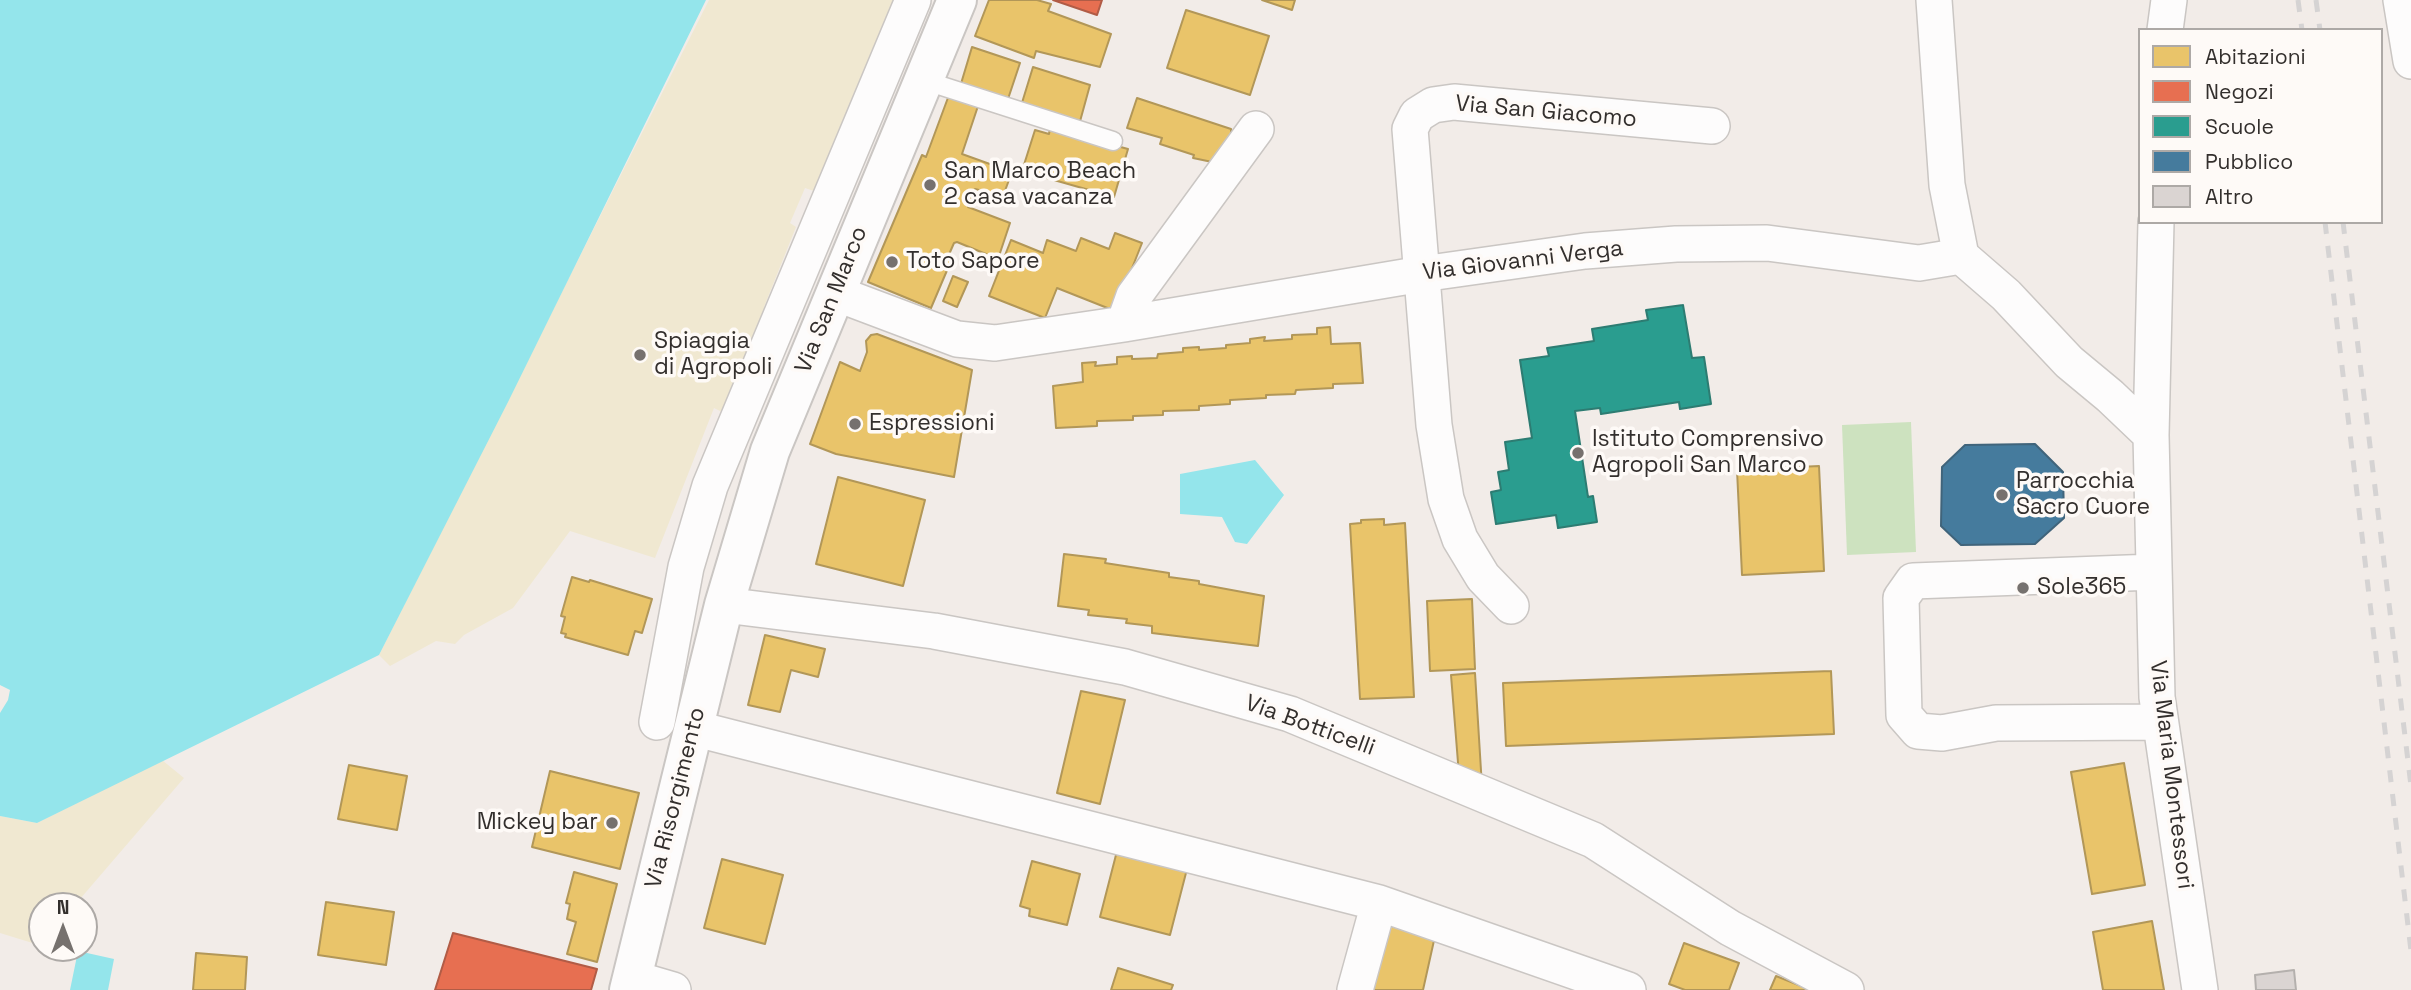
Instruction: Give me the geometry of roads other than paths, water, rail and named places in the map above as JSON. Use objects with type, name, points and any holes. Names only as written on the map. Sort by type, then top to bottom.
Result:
[{"type":"main road","name":"Via San Marco","points":[[724,606],[770,451],[957,0]]},
{"type":"main road","name":"Via Risorgimento","points":[[630,984],[675,725],[724,606]]},
{"type":"street","points":[[913,0],[710,486],[686,567],[675,725],[1379,903],[1607,986]]},
{"type":"street","points":[[1934,0],[1947,185],[1961,257],[2006,295],[2069,362],[2151,435]]},
{"type":"street","points":[[2165,28],[2169,0]]},
{"type":"street","points":[[2401,0],[2411,61]]},
{"type":"street","name":"Via San Giacomo","points":[[1422,274],[1410,130],[1417,115],[1433,105],[1454,102],[1712,126]]},
{"type":"street","points":[[1124,324],[1134,296],[1256,129]]},
{"type":"street","name":"Via Maria Montessori","points":[[2157,224],[2151,435],[2157,697],[2200,990]]},
{"type":"street","name":"Via Giovanni Verga","points":[[835,293],[957,339],[995,343],[1422,274],[1585,251],[1676,244],[1767,243],[1919,263],[1961,257]]},
{"type":"street","points":[[1422,274],[1434,425],[1446,499],[1460,539],[1483,577],[1511,606]]},
{"type":"street","points":[[2154,572],[1913,581],[1901,598],[1904,715],[1918,732],[1942,733],[1996,723],[2160,722]]},
{"type":"street","name":"Via Botticelli","points":[[724,606],[934,631],[989,641],[1125,667],[1290,714],[1593,840],[1730,928],[1846,990]]},
{"type":"street","points":[[1355,990],[1379,903]]},
{"type":"street","points":[[630,984],[673,990]]},
{"type":"lane","points":[[923,80],[1112,141]]},
{"type":"water","points":[[0,0],[706,0],[508,402],[379,655],[37,823],[0,816],[0,713],[8,700],[10,690],[0,685]]},
{"type":"water","points":[[1255,460],[1284,495],[1247,544],[1235,542],[1222,517],[1180,514],[1180,474]]},
{"type":"water","points":[[98,955],[114,959],[108,990],[70,990],[76,962],[98,962]]},
{"type":"railway","points":[[2298,0],[2302,28]]},
{"type":"railway","points":[[2316,0],[2320,28]]},
{"type":"railway","points":[[2325,224],[2411,951]]},
{"type":"railway","points":[[2343,224],[2411,786]]},
{"type":"place","name":"San Marco Beach 2 casa vacanza","points":[[930,185]]},
{"type":"place","name":"Toto Sapore","points":[[892,262]]},
{"type":"place","name":"Spiaggia di Agropoli","points":[[640,355]]},
{"type":"place","name":"Espressioni","points":[[855,424]]},
{"type":"place","name":"Istituto Comprensivo Agropoli San Marco","points":[[1578,453]]},
{"type":"place","name":"Parrocchia Sacro Cuore","points":[[2002,495]]},
{"type":"place","name":"Sole365","points":[[2023,588]]},
{"type":"place","name":"Mickey bar","points":[[612,823]]}]
